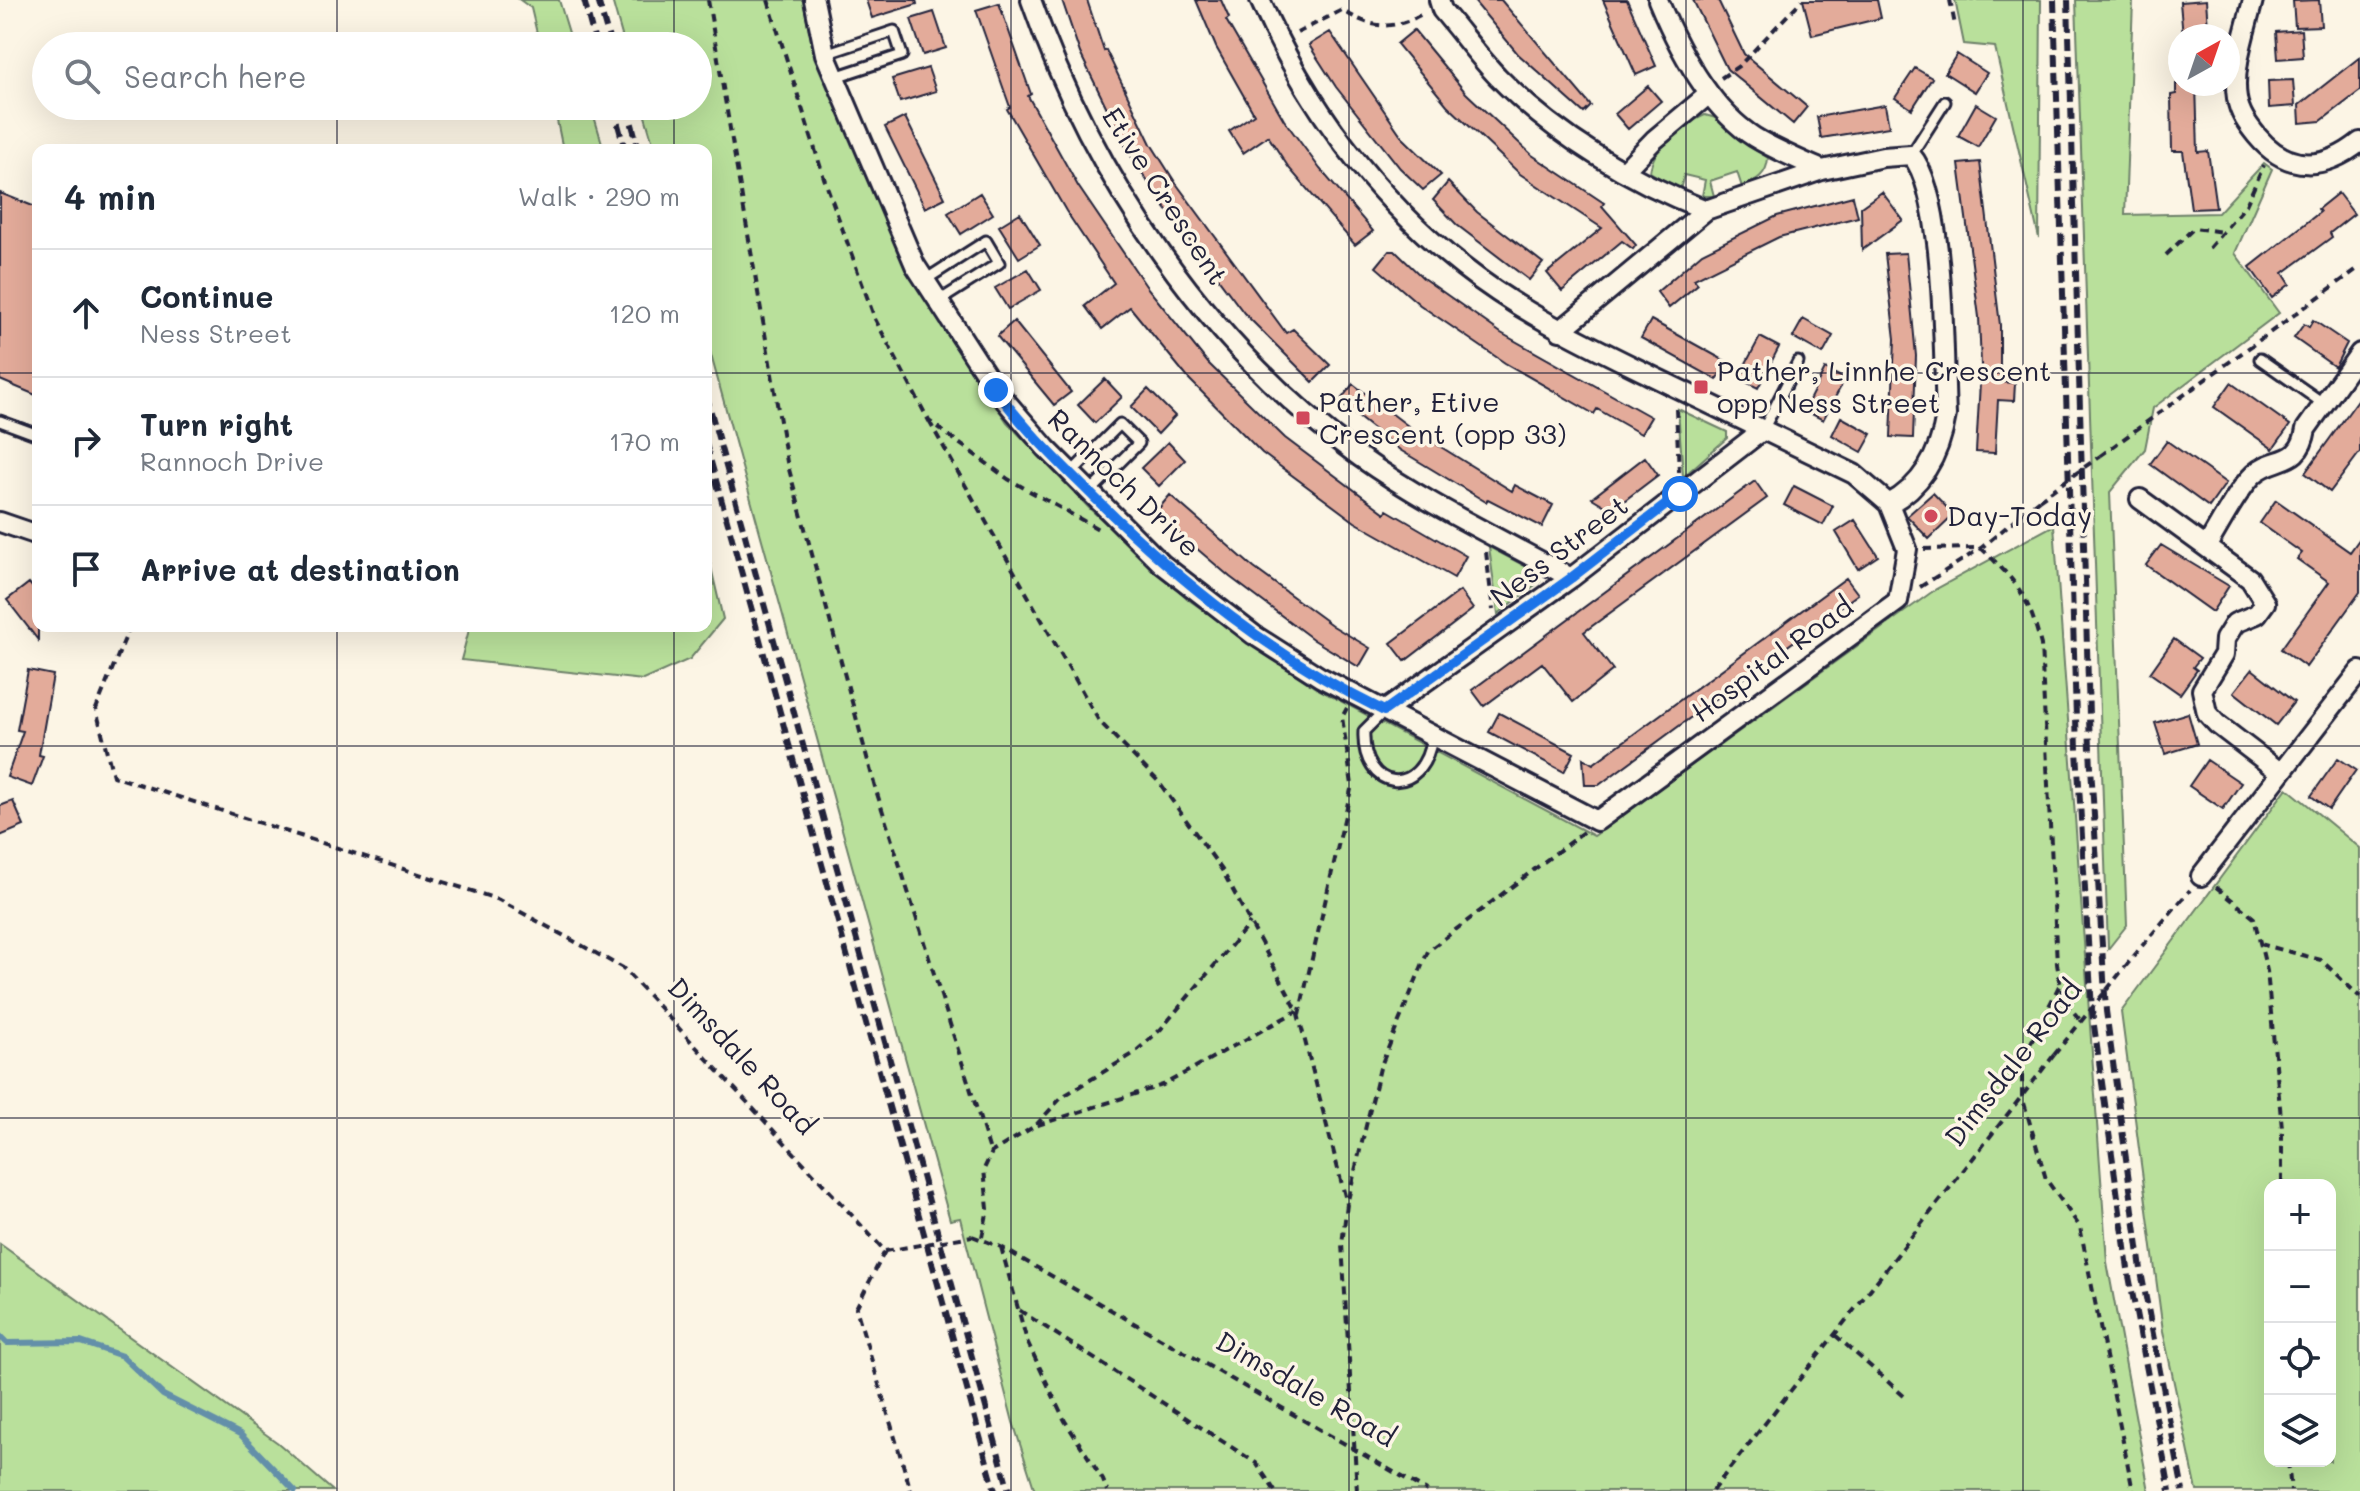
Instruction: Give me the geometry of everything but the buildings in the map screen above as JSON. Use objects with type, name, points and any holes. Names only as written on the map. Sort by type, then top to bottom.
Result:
[{"type":"street","name":"Rannoch Drive","points":[[814,0],[825,54],[915,265],[1015,416],[1193,590],[1254,635],[1354,696],[1597,821]]},
{"type":"street","name":"Etive Crescent","points":[[1031,0],[1062,81],[1092,143],[1158,249],[1203,308],[1308,417],[1361,458],[1571,578]]},
{"type":"street","points":[[1260,0],[1300,85],[1356,160],[1409,220],[1462,267],[1560,331],[1854,474],[1889,504],[1907,549]]},
{"type":"street","points":[[1658,0],[1707,91],[1754,137],[1822,170]]},
{"type":"street","points":[[2253,0],[2237,70],[2237,99],[2246,123],[2271,153],[2293,162],[2320,163],[2338,159],[2360,142]]},
{"type":"street","points":[[1439,2],[1499,77],[1559,130],[1658,192],[1706,210]]},
{"type":"street","points":[[1624,171],[1707,91]]},
{"type":"street","points":[[1560,331],[1706,210],[1822,170],[1883,157],[1911,155],[1922,168],[1934,216],[1946,415],[1942,441],[1931,463],[1909,493],[1889,504]]},
{"type":"street","points":[[2206,547],[2254,473],[2292,458],[2324,404],[2360,353]]},
{"type":"street","name":"Ness Street","points":[[1384,711],[1571,578],[1763,430]]},
{"type":"street","points":[[2140,499],[2250,579],[2265,603],[2257,614],[2235,623],[2225,639],[2224,654],[2202,690],[2207,713],[2281,773]]},
{"type":"street","points":[[0,522],[32,533]]},
{"type":"street","name":"Hospital Road","points":[[1597,821],[1898,601],[1907,549]]},
{"type":"street","points":[[2201,876],[2358,680]]},
{"type":"lane","points":[[825,54],[894,31],[902,55],[835,77]]},
{"type":"lane","points":[[1911,155],[1945,102]]},
{"type":"lane","points":[[925,280],[986,241],[999,263],[939,301]]},
{"type":"lane","points":[[2260,359],[2324,404]]},
{"type":"lane","points":[[1763,430],[1798,362]]},
{"type":"lane","points":[[0,421],[32,433]]},
{"type":"lane","points":[[1071,473],[1120,424],[1139,443],[1090,492]]},
{"type":"lane","points":[[1384,711],[1364,731],[1363,751],[1370,768],[1385,778],[1395,782],[1406,780],[1423,769],[1432,737]]},
{"type":"path","points":[[708,0],[787,462],[875,787],[991,1154]]},
{"type":"path","points":[[768,0],[824,178],[875,319],[929,421],[1099,721],[1158,781],[1222,870],[1298,1013],[1347,1204]]},
{"type":"path","points":[[1707,91],[1740,65],[1802,0]]},
{"type":"path","points":[[1950,0],[1955,25]]},
{"type":"path","points":[[1278,42],[1342,10],[1372,26],[1409,21],[1439,2]]},
{"type":"path","points":[[2209,248],[2246,205],[2271,153]]},
{"type":"path","points":[[2166,255],[2194,228],[2223,232]]},
{"type":"path","points":[[1898,601],[1981,548],[2039,500],[2360,267]]},
{"type":"path","points":[[1675,387],[1680,494]]},
{"type":"path","points":[[929,421],[1008,479],[1106,533]]},
{"type":"path","points":[[1483,529],[1496,632]]},
{"type":"path","points":[[1907,549],[1981,548],[2011,577],[2030,603],[2041,645],[2060,984],[2063,999],[2081,1021]]},
{"type":"path","name":"Dimsdale Road","points":[[128,632],[96,709],[113,776],[497,899],[623,968],[885,1251],[972,1236],[982,1237],[1427,1491]]},
{"type":"path","points":[[1035,1126],[1163,1085],[1298,1013],[1352,785],[1342,717],[1354,696]]},
{"type":"path","points":[[1357,1491],[1342,1244],[1347,1204],[1380,1068],[1428,951],[1597,821]]},
{"type":"path","points":[[2201,876],[2254,918],[2267,971],[2282,1128],[2282,1179]]},
{"type":"path","name":"Dimsdale Road","points":[[1712,1491],[2081,1021],[2201,876]]},
{"type":"path","points":[[982,1237],[988,1209],[984,1169],[991,1154],[1035,1126],[1062,1097],[1133,1054],[1161,1029],[1250,923]]},
{"type":"path","points":[[2260,944],[2321,960],[2360,997]]},
{"type":"path","points":[[2060,984],[2022,1061],[2022,1096],[2046,1179],[2080,1227],[2133,1491]]},
{"type":"path","points":[[1001,1247],[1027,1341],[1065,1421],[1107,1491]]},
{"type":"path","points":[[885,1251],[856,1308],[911,1491]]},
{"type":"path","points":[[1019,1310],[1256,1463],[1275,1491]]},
{"type":"path","points":[[1835,1335],[1904,1396]]},
{"type":"path","points":[[2289,1467],[2291,1491]]},
{"type":"green space","points":[[520,0],[559,0],[569,32],[537,32],[531,8]]},
{"type":"green space","points":[[612,0],[803,0],[811,40],[908,273],[1007,422],[1089,508],[1189,600],[1314,687],[1594,836],[1936,589],[2054,525],[2107,1262],[2149,1491],[1035,1491],[1013,1422],[960,1218],[950,1220],[712,359],[712,144],[653,144],[646,120],[712,120],[712,32],[621,32]]},
{"type":"green space","points":[[1955,0],[2041,0],[2039,238],[1995,47],[1964,44]]},
{"type":"green space","points":[[2076,0],[2133,0],[2125,215],[2218,213],[2264,163],[2272,169],[2235,253],[2279,313],[2153,408],[2145,449],[2110,492],[2127,925],[2108,949]]},
{"type":"green space","points":[[1705,115],[1716,118],[1738,139],[1768,158],[1766,169],[1760,176],[1742,187],[1737,172],[1710,181],[1714,196],[1702,196],[1705,180],[1684,175],[1680,190],[1650,172],[1657,153],[1670,137]]},
{"type":"green space","points":[[557,120],[595,120],[602,144],[562,144]]},
{"type":"green space","points":[[1678,409],[1727,432],[1727,438],[1683,477]]},
{"type":"green space","points":[[1489,547],[1538,573],[1540,581],[1498,614]]},
{"type":"green space","points":[[712,572],[723,619],[690,659],[643,680],[461,660],[468,632],[712,632]]},
{"type":"green space","points":[[2287,788],[2360,848],[2360,1491],[2197,1491],[2163,1331],[2121,1012]]},
{"type":"green space","points":[[0,1244],[278,1443],[333,1491],[0,1491]]},
{"type":"waterway","points":[[0,1336],[7,1343],[81,1342],[122,1356],[163,1395],[240,1434],[295,1491]]},
{"type":"railway","points":[[584,0],[592,32]]},
{"type":"railway","points":[[598,0],[607,32]]},
{"type":"railway","points":[[2054,0],[2077,750],[2092,1011],[2129,1276],[2170,1491]]},
{"type":"railway","points":[[2068,0],[2090,750],[2106,1011],[2142,1277],[2183,1491]]},
{"type":"railway","points":[[617,120],[623,144]]},
{"type":"railway","points":[[631,120],[637,144]]},
{"type":"railway","points":[[712,416],[1009,1491]]},
{"type":"railway","points":[[712,466],[995,1491]]},
{"type":"place","name":"Pather, Linnhe Crescent opp Ness Street","points":[[1701,387]]},
{"type":"place","name":"Pather, Etive Crescent (opp 33)","points":[[1303,418]]},
{"type":"place","name":"Day-Today","points":[[1931,516]]},
{"type":"route","points":[[996,390],[1015,416],[1046,448],[1162,564],[1193,590],[1254,635],[1320,677],[1384,711],[1571,578],[1680,494]]}]
